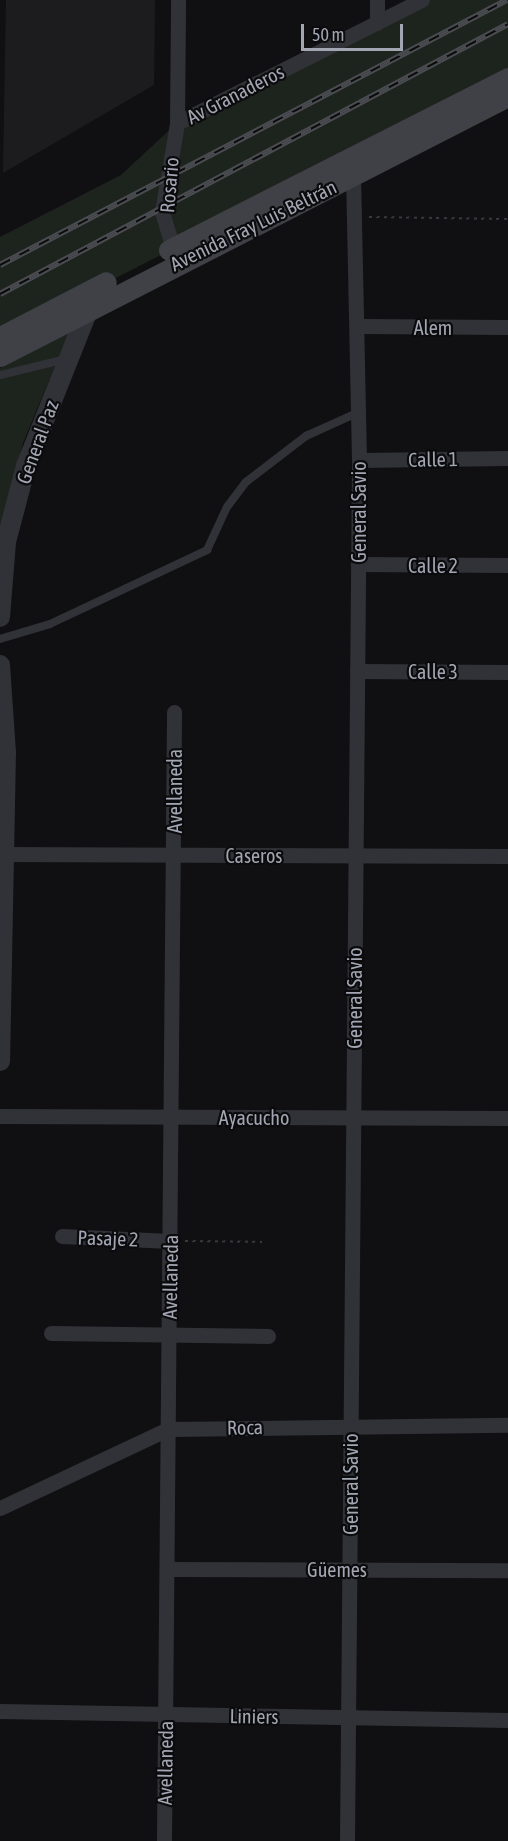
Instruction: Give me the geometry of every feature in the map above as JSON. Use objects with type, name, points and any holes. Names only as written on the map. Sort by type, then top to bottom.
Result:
[{"type":"main road","name":"Avenida Fray Luis Beltrán","points":[[354,166],[508,78]]},
{"type":"main road","name":"Avenida Fray Luis Beltrán","points":[[0,337],[175,255],[354,166],[508,96]]},
{"type":"main road","name":"Avenida Fray Luis Beltrán","points":[[0,356],[89,308],[175,255]]},
{"type":"street","name":"Rosario","points":[[175,255],[162,212],[177,123],[178,0]]},
{"type":"street","points":[[377,0],[377,22]]},
{"type":"street","name":"Av Granaderos","points":[[177,123],[422,0]]},
{"type":"street","name":"General Savio","points":[[347,1841],[359,460],[357,217],[354,166]]},
{"type":"street","name":"General Paz","points":[[0,617],[6,542],[26,466],[89,308]]},
{"type":"street","name":"Alem","points":[[358,326],[508,327]]},
{"type":"street","name":"Calle 1","points":[[359,460],[508,458]]},
{"type":"street","name":"Calle 2","points":[[358,564],[508,565]]},
{"type":"street","points":[[0,665],[3,853],[0,1061]]},
{"type":"street","name":"Calle 3","points":[[357,671],[508,672]]},
{"type":"street","name":"Avellaneda","points":[[164,1841],[175,854],[174,712]]},
{"type":"street","name":"Caseros","points":[[3,853],[508,856]]},
{"type":"street","name":"Ayacucho","points":[[0,1116],[508,1118]]},
{"type":"street","name":"Pasaje 2","points":[[62,1236],[170,1240]]},
{"type":"street","points":[[51,1333],[268,1336]]},
{"type":"street","name":"Roca","points":[[0,1508],[168,1430],[351,1425],[508,1425]]},
{"type":"street","name":"Güemes","points":[[167,1569],[508,1570]]},
{"type":"street","name":"Liniers","points":[[0,1712],[508,1720]]},
{"type":"lane","points":[[0,375],[70,358]]},
{"type":"lane","points":[[0,639],[50,624],[207,550],[227,507],[246,482],[306,436],[359,412]]},
{"type":"path","points":[[357,217],[508,219]]},
{"type":"path","points":[[170,1240],[262,1242]]},
{"type":"shaded area","points":[[6,0],[155,0],[154,85],[3,173]]},
{"type":"shaded area","points":[[422,0],[508,0],[508,78],[0,337],[0,237],[121,175],[177,123]]},
{"type":"shaded area","points":[[69,332],[23,443],[0,537],[0,368]]},
{"type":"railway","points":[[0,265],[507,0]]},
{"type":"railway","points":[[0,294],[508,24]]}]
